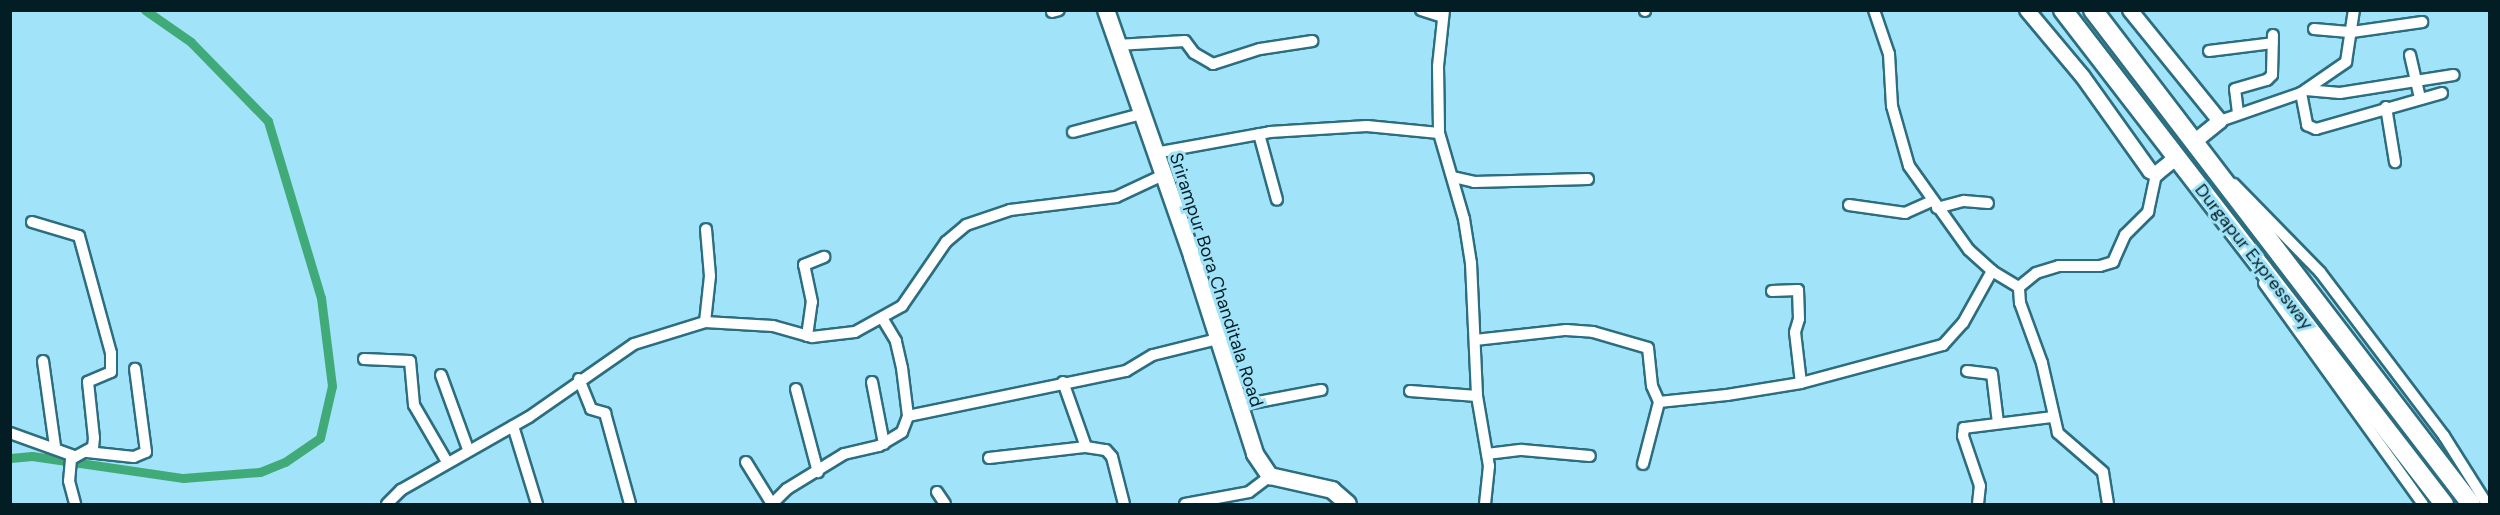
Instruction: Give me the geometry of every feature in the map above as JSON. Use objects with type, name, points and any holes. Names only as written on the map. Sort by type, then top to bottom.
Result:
[{"type":"highway","name":"Durgapur Expressway","points":[[2063,10],[2444,504]]},
{"type":"highway","name":"Durgapur Expressway","points":[[2093,10],[2471,504]]},
{"type":"main road","name":"Srirampur Bora Chanditala Road","points":[[1106,10],[1163,175],[1237,406],[1255,454],[1270,476]]},
{"type":"main road","points":[[1270,476],[1332,490],[1348,504]]},
{"type":"street","points":[[1421,10],[1444,14],[1438,80],[1439,133],[1453,177],[1471,262],[1477,396],[1487,454],[1485,504]]},
{"type":"street","points":[[1874,10],[1889,54],[1892,106],[1909,166],[1969,250],[1992,271],[2019,287]]},
{"type":"street","points":[[2028,10],[2156,174]]},
{"type":"street","points":[[2130,10],[2220,121]]},
{"type":"street","points":[[2194,142],[2220,121],[2304,92],[2346,62],[2354,10]]},
{"type":"street","points":[[2314,29],[2352,32],[2422,22]]},
{"type":"street","points":[[2209,51],[2273,39],[2271,77],[2234,90],[2238,113]]},
{"type":"street","points":[[1117,45],[1185,41],[1194,53],[1213,64],[1260,49],[1312,41]]},
{"type":"street","points":[[2410,55],[2420,98]]},
{"type":"street","points":[[2304,92],[2340,93],[2454,75]]},
{"type":"street","points":[[2304,92],[2307,124],[2313,129],[2329,127],[2386,107],[2442,93]]},
{"type":"street","points":[[2386,107],[2395,162]]},
{"type":"street","points":[[1073,132],[1141,114]]},
{"type":"street","points":[[1155,153],[1259,134],[1367,126],[1439,133]]},
{"type":"street","points":[[1259,134],[1277,200]]},
{"type":"street","points":[[2019,287],[2036,273],[2059,266],[2100,266],[2113,262],[2126,235],[2148,212],[2156,174],[2177,157]]},
{"type":"street","points":[[2210,161],[2292,240],[2320,272],[2444,436],[2487,504]]},
{"type":"street","points":[[387,504],[400,490],[468,449],[513,426],[579,379],[634,344],[705,322],[773,326],[807,336],[855,332],[903,306],[946,242],[966,225],[1010,210],[1116,197],[1163,175]]},
{"type":"street","points":[[1453,177],[1474,182],[1588,179]]},
{"type":"street","points":[[1849,205],[1905,213],[1935,204],[1964,201],[1988,203]]},
{"type":"street","points":[[2219,210],[2276,302],[2423,504]]},
{"type":"street","points":[[32,222],[79,236],[105,326],[112,369],[88,382],[94,438],[87,452]]},
{"type":"street","points":[[705,322],[710,276],[706,229]]},
{"type":"street","points":[[807,336],[812,302],[804,265],[824,257]]},
{"type":"street","points":[[1659,402],[1801,383],[1943,345],[1963,323],[1992,271]]},
{"type":"street","points":[[2019,287],[2020,303],[2042,363],[2052,417],[2065,443],[2103,472],[2108,504]]},
{"type":"street","points":[[1772,291],[1798,290],[1799,319],[1795,332],[1801,383]]},
{"type":"street","points":[[746,462],[772,504],[787,489],[852,450],[884,444],[902,432],[908,416],[898,349],[882,318]]},
{"type":"street","points":[[1475,340],[1582,330],[1645,346],[1650,354],[1652,386],[1659,402],[1643,464]]},
{"type":"street","points":[[908,416],[1063,382],[1126,371],[1153,356],[1217,339]]},
{"type":"street","points":[[364,359],[410,361],[414,405],[447,462]]},
{"type":"street","points":[[43,361],[55,446]]},
{"type":"street","points":[[72,458],[87,452],[134,457],[146,452],[135,369]]},
{"type":"street","points":[[1967,371],[1992,374],[1998,423]]},
{"type":"street","points":[[441,375],[468,449]]},
{"type":"street","points":[[579,379],[591,409],[605,413],[630,504]]},
{"type":"street","points":[[872,382],[884,444]]},
{"type":"street","points":[[1063,382],[1086,447]]},
{"type":"street","points":[[796,388],[818,472]]},
{"type":"street","points":[[1237,406],[1322,390]]},
{"type":"street","points":[[1410,391],[1477,396]]},
{"type":"street","points":[[1978,504],[1980,486],[1962,432],[1967,425],[2052,417]]},
{"type":"street","points":[[513,426],[537,504]]},
{"type":"street","points":[[11,432],[20,439],[55,446],[72,458]]},
{"type":"street","points":[[988,458],[1086,447],[1110,454],[1124,504]]},
{"type":"street","points":[[1487,454],[1516,450],[1590,456]]},
{"type":"street","points":[[72,458],[69,481],[75,504]]},
{"type":"street","points":[[1185,504],[1248,492],[1270,476]]},
{"type":"street","points":[[937,492],[945,504]]},
{"type":"waterway","points":[[10,458],[32,456],[183,478],[260,472],[285,462],[320,438],[332,386],[321,298],[268,121],[191,42],[145,10]]}]
